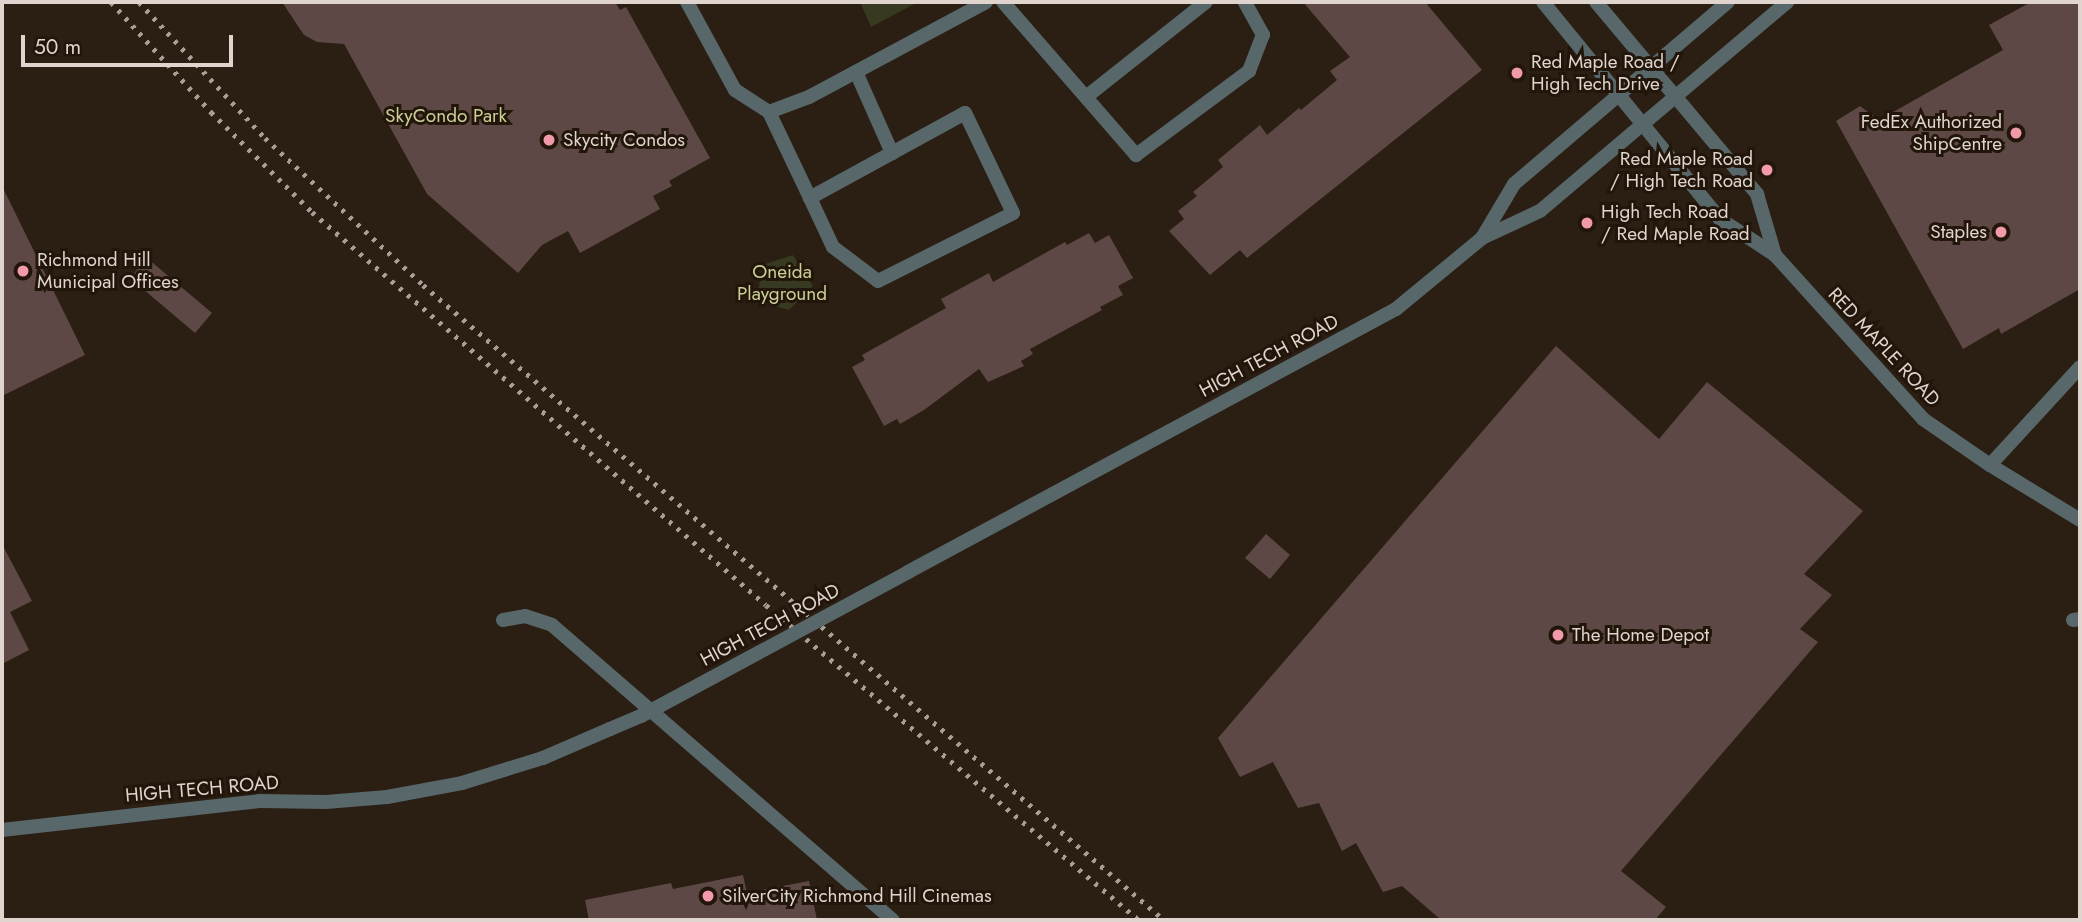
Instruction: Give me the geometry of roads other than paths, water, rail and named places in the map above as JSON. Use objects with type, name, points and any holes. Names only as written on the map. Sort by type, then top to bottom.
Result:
[{"type":"street","points":[[687,2],[735,90],[769,112],[833,247],[878,281],[1013,213],[965,113],[810,198]]},
{"type":"street","points":[[769,112],[809,97],[986,2]]},
{"type":"street","points":[[1003,2],[1136,155],[1249,71],[1264,35],[1245,2]]},
{"type":"street","points":[[1086,97],[1206,2]]},
{"type":"street","name":"RED MAPLE ROAD","points":[[1543,2],[1720,219],[1775,256],[1923,419],[1990,466],[2080,520]]},
{"type":"street","name":"RED MAPLE ROAD","points":[[1596,2],[1651,66],[1675,100],[1757,194],[1775,256]]},
{"type":"street","name":"HIGH TECH ROAD","points":[[1482,238],[1514,184],[1728,2]]},
{"type":"street","name":"HIGH TECH ROAD","points":[[2,830],[259,801],[326,802],[387,797],[474,780],[543,758],[641,716],[1396,309],[1482,238],[1540,211],[1675,100],[1787,2]]},
{"type":"street","points":[[856,72],[892,153]]},
{"type":"street","points":[[1990,466],[2080,368]]},
{"type":"street","points":[[503,620],[526,616],[552,625],[893,920]]},
{"type":"railway","points":[[111,2],[211,112],[312,212],[766,605],[1139,920]]},
{"type":"railway","points":[[139,2],[265,138],[423,285],[1164,920]]},
{"type":"place","name":"Red Maple Road / High Tech Drive","points":[[1517,73]]},
{"type":"place","name":"FedEx Authorized ShipCentre","points":[[2016,133]]},
{"type":"place","name":"Skycity Condos","points":[[549,140]]},
{"type":"place","name":"Red Maple Road / High Tech Road","points":[[1767,170]]},
{"type":"place","name":"High Tech Road / Red Maple Road","points":[[1587,223]]},
{"type":"place","name":"Staples","points":[[2001,232]]},
{"type":"place","name":"Richmond Hill Municipal Offices","points":[[23,271]]},
{"type":"place","name":"The Home Depot","points":[[1558,635]]},
{"type":"place","name":"SilverCity Richmond Hill Cinemas","points":[[708,896]]},
{"type":"park label","name":"SkyCondo Park","points":[[446,116]]},
{"type":"park label","name":"Oneida Playground","points":[[782,283]]}]
